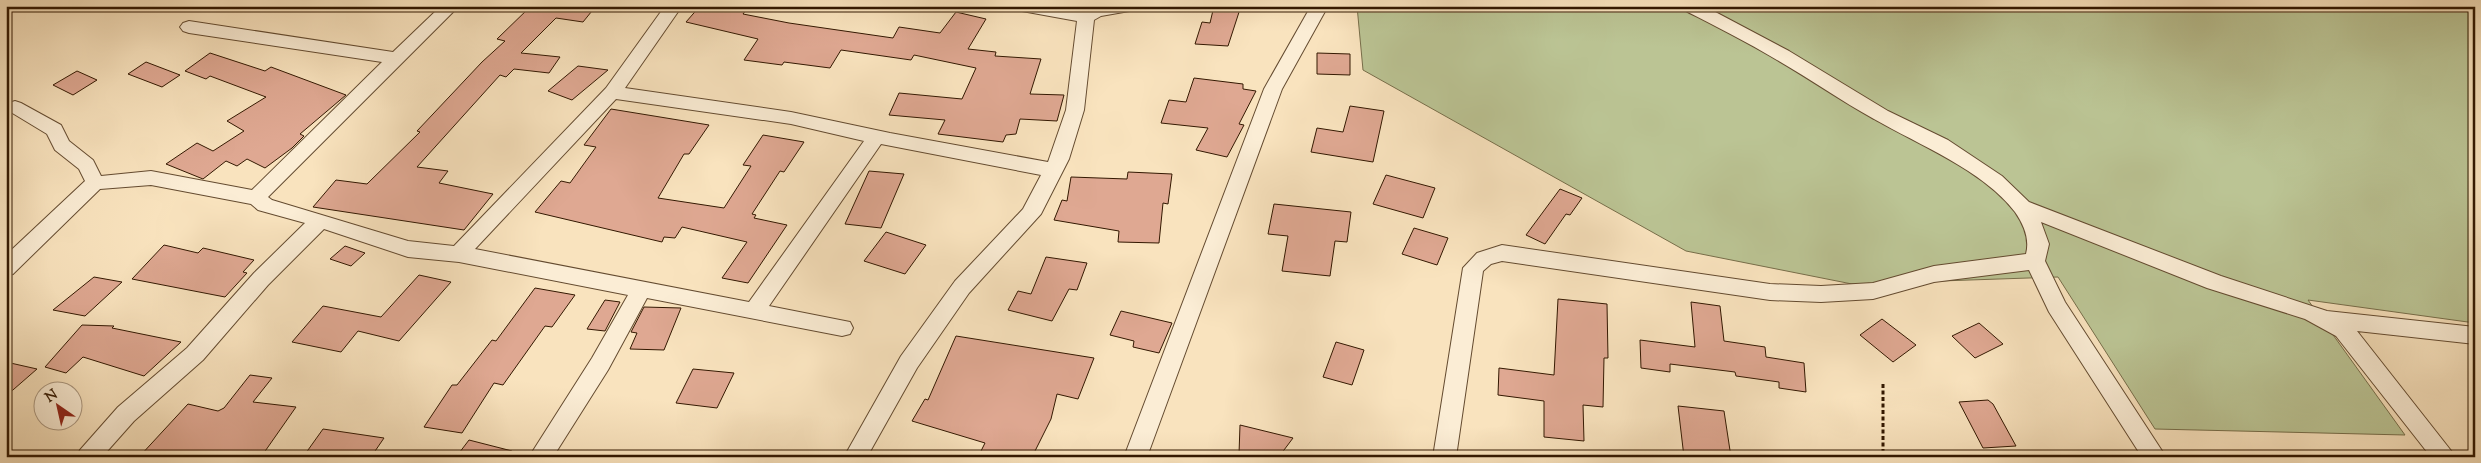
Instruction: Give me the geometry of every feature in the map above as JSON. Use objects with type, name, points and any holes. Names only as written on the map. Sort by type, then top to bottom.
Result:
[{"type":"street","points":[[257,198],[451,6]]},
{"type":"street","points":[[459,254],[612,92],[674,6]]},
{"type":"street","points":[[1022,6],[1086,17],[1097,12],[1129,6]]},
{"type":"street","points":[[1135,457],[1273,89],[1320,6]]},
{"type":"street","points":[[1690,6],[1783,54],[1881,115],[1940,145],[1995,180],[2022,207],[2035,230],[2039,244],[2035,261],[2061,314],[2155,457]]},
{"type":"street","points":[[855,457],[909,362],[962,287],[1031,214],[1053,170],[1075,110],[1086,17]]},
{"type":"street","points":[[189,27],[398,59]]},
{"type":"street","points":[[612,92],[791,118],[876,137],[1053,170]]},
{"type":"street","points":[[15,107],[54,130],[62,145],[86,165],[94,183]]},
{"type":"street","points":[[754,311],[876,137]]},
{"type":"street","points":[[6,268],[94,183],[151,178],[257,198],[265,205],[320,220],[408,249],[459,254],[842,328]]},
{"type":"street","points":[[2022,207],[2214,282],[2326,319],[2475,336]]},
{"type":"street","points":[[88,457],[126,414],[195,354],[261,279],[320,220]]},
{"type":"street","points":[[1444,457],[1473,268],[1484,258],[1502,253],[1770,292],[1821,294],[1873,291],[1934,274],[2035,261]]},
{"type":"street","points":[[540,457],[600,364],[642,289]]},
{"type":"street","points":[[2326,319],[2344,330],[2445,457]]},
{"type":"path","points":[[1883,384],[1883,457]]},
{"type":"green space","points":[[1357,6],[2475,6],[2475,323],[2308,300],[2405,435],[2155,429],[2058,277],[1852,284],[1686,251],[1363,70]]},
{"type":"building","points":[[531,6],[596,6],[583,22],[556,18],[521,53],[560,57],[549,73],[514,69],[506,77],[500,75],[417,167],[448,171],[439,183],[493,194],[464,230],[313,207],[336,180],[367,184],[420,132],[417,131],[482,62],[505,41],[497,39]]},
{"type":"building","points":[[700,6],[749,6],[743,14],[789,23],[893,38],[899,27],[940,33],[956,12],[986,19],[968,49],[996,52],[995,56],[1041,59],[1030,94],[1064,95],[1057,121],[1020,119],[1016,134],[1006,135],[1003,142],[938,134],[945,120],[889,115],[899,93],[962,99],[976,68],[914,55],[911,60],[841,50],[830,68],[784,62],[782,65],[744,60],[758,39],[686,22]]},
{"type":"building","points":[[1214,6],[1241,6],[1228,46],[1195,44],[1202,22],[1210,23]]},
{"type":"building","points":[[210,53],[265,71],[271,67],[346,95],[300,134],[304,136],[292,148],[265,168],[247,159],[237,166],[226,161],[203,179],[166,164],[197,143],[213,151],[244,131],[227,121],[266,97],[210,76],[206,79],[185,71]]},
{"type":"building","points":[[1317,53],[1350,54],[1350,75],[1317,74]]},
{"type":"building","points":[[146,62],[180,75],[162,87],[128,74]]},
{"type":"building","points":[[578,66],[608,70],[572,100],[548,91]]},
{"type":"building","points":[[77,71],[97,80],[73,95],[53,85]]},
{"type":"building","points":[[1194,78],[1243,84],[1243,89],[1256,91],[1239,124],[1244,125],[1227,157],[1196,150],[1208,128],[1161,123],[1169,100],[1186,102]]},
{"type":"building","points":[[1350,106],[1384,111],[1373,162],[1311,152],[1317,128],[1343,132]]},
{"type":"building","points":[[611,109],[709,125],[689,154],[684,154],[658,198],[724,208],[751,166],[743,165],[763,135],[804,142],[784,172],[780,171],[752,214],[756,215],[754,218],[787,225],[748,283],[722,278],[747,242],[682,227],[675,238],[664,237],[662,242],[535,212],[561,181],[570,183],[596,147],[584,145]]},
{"type":"building","points":[[869,171],[904,174],[881,228],[845,224]]},
{"type":"building","points":[[1128,172],[1172,174],[1168,204],[1163,203],[1159,243],[1118,242],[1119,231],[1054,220],[1062,200],[1067,201],[1071,177],[1127,179]]},
{"type":"building","points":[[1386,175],[1435,188],[1423,218],[1373,204]]},
{"type":"building","points":[[1560,189],[1582,198],[1570,215],[1566,214],[1545,244],[1526,235]]},
{"type":"building","points":[[1274,204],[1351,212],[1347,242],[1335,241],[1330,276],[1282,271],[1288,236],[1268,234]]},
{"type":"building","points":[[1414,228],[1448,238],[1437,265],[1402,254]]},
{"type":"building","points":[[886,232],[926,245],[905,274],[864,261]]},
{"type":"building","points":[[164,245],[198,253],[203,248],[254,260],[243,272],[247,273],[225,297],[132,279]]},
{"type":"building","points":[[345,246],[365,253],[351,266],[330,259]]},
{"type":"building","points":[[1046,257],[1087,263],[1077,290],[1069,289],[1052,321],[1008,310],[1018,291],[1031,294]]},
{"type":"building","points":[[419,275],[451,282],[399,341],[358,331],[341,352],[292,342],[323,306],[381,317]]},
{"type":"building","points":[[94,277],[122,282],[85,316],[53,310]]},
{"type":"building","points":[[535,288],[575,295],[552,327],[545,326],[503,385],[494,383],[462,433],[424,427],[452,385],[457,385],[492,340],[496,341]]},
{"type":"building","points":[[1558,299],[1607,304],[1608,358],[1604,358],[1603,407],[1583,405],[1584,441],[1544,437],[1544,401],[1498,395],[1499,368],[1554,375]]},
{"type":"building","points":[[605,300],[620,302],[605,331],[587,329]]},
{"type":"building","points":[[1691,302],[1720,306],[1724,341],[1765,347],[1766,357],[1804,363],[1806,392],[1779,388],[1779,382],[1736,376],[1735,372],[1670,364],[1670,372],[1641,368],[1640,340],[1695,347]]},
{"type":"building","points":[[644,307],[681,308],[664,350],[630,349],[637,333],[631,332]]},
{"type":"building","points":[[1121,311],[1172,323],[1159,353],[1133,347],[1134,341],[1110,335]]},
{"type":"building","points":[[1882,319],[1916,345],[1893,362],[1860,335]]},
{"type":"building","points":[[1979,323],[2003,344],[1975,358],[1952,336]]},
{"type":"building","points":[[82,325],[114,326],[112,328],[181,342],[144,376],[83,357],[66,373],[45,367]]},
{"type":"building","points":[[956,336],[1094,358],[1078,399],[1057,394],[1051,419],[1032,457],[978,457],[985,443],[912,421],[925,399],[928,400]]},
{"type":"building","points":[[1336,342],[1364,350],[1352,385],[1323,377]]},
{"type":"building","points":[[6,362],[37,369],[6,396]]},
{"type":"building","points":[[693,369],[734,373],[717,408],[676,403]]},
{"type":"building","points":[[250,375],[272,378],[253,402],[296,407],[261,457],[200,453],[198,457],[139,457],[188,404],[218,411],[224,408]]},
{"type":"building","points":[[1988,400],[1993,404],[2016,446],[1983,448],[1959,402]]},
{"type":"building","points":[[1678,406],[1724,411],[1731,457],[1684,457]]},
{"type":"building","points":[[1240,425],[1293,438],[1281,454],[1239,454]]},
{"type":"building","points":[[323,429],[384,438],[371,457],[303,457]]},
{"type":"building","points":[[469,440],[512,451],[512,457],[456,457]]}]
